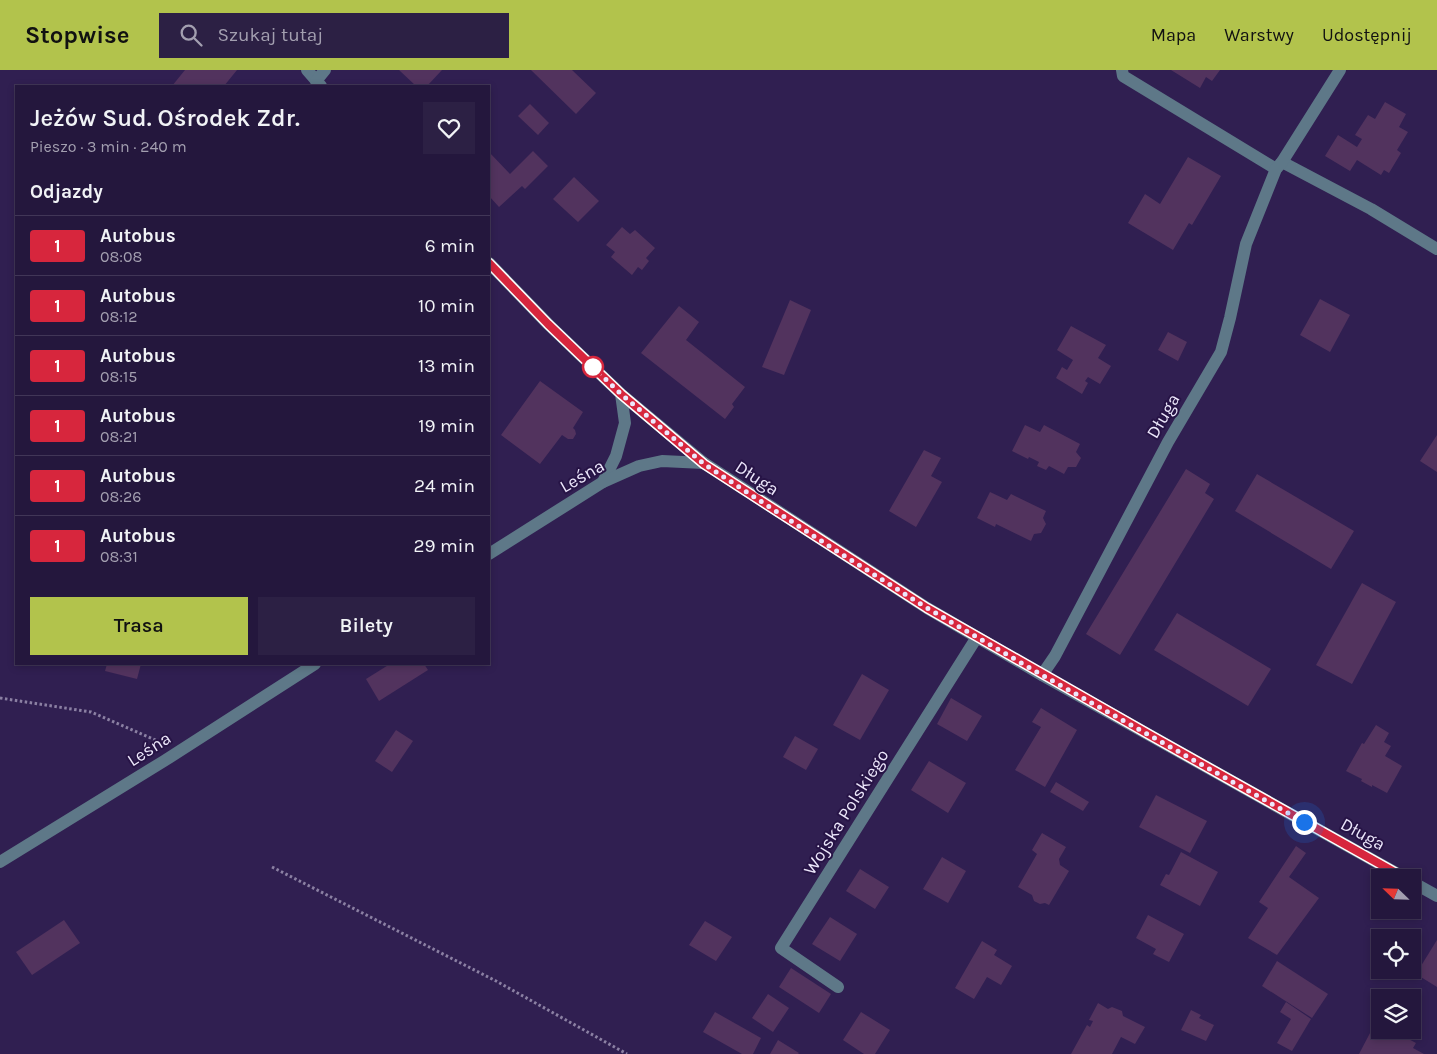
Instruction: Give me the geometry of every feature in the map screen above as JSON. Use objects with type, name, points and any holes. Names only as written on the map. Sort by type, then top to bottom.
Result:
[{"type":"street","points":[[307,70],[318,84],[325,70]]},
{"type":"street","points":[[1122,70],[1123,76],[1279,166],[1371,209],[1437,249]]},
{"type":"street","name":"Długa","points":[[1042,675],[1055,656],[1168,442],[1220,352],[1230,318],[1246,244],[1279,166],[1340,70]]},
{"type":"street","name":"Długa","points":[[490,264],[548,324],[621,394],[704,464],[927,608],[1042,675],[1388,869]]},
{"type":"street","points":[[603,482],[616,456],[625,423],[621,394]]},
{"type":"street","name":"Leśna","points":[[490,553],[603,482],[638,466],[662,461],[704,464]]},
{"type":"street","name":"Wojska Polskiego","points":[[838,987],[781,948],[977,637]]},
{"type":"street","name":"Leśna","points":[[0,862],[313,665]]},
{"type":"street","points":[[1421,887],[1437,896]]},
{"type":"path","points":[[0,698],[91,712],[179,750]]},
{"type":"path","points":[[272,867],[496,981],[627,1054]]},
{"type":"building","points":[[185,70],[237,70],[225,85],[173,85]]},
{"type":"building","points":[[399,70],[442,70],[428,85],[415,85]]},
{"type":"building","points":[[531,70],[572,70],[596,93],[576,114]]},
{"type":"building","points":[[1171,70],[1220,70],[1212,81],[1206,77],[1200,88]]},
{"type":"building","points":[[1385,102],[1406,114],[1399,127],[1408,132],[1397,150],[1401,153],[1389,173],[1384,170],[1381,175],[1357,160],[1350,171],[1325,156],[1338,135],[1357,147],[1362,139],[1355,135],[1368,115],[1375,119]]},
{"type":"building","points":[[530,104],[549,123],[538,135],[518,116]]},
{"type":"building","points":[[533,151],[548,166],[525,189],[522,186],[499,207],[490,197],[490,153],[510,174]]},
{"type":"building","points":[[1188,157],[1221,176],[1192,225],[1189,223],[1173,250],[1128,223],[1145,194],[1160,204]]},
{"type":"building","points":[[574,177],[599,201],[578,222],[553,199]]},
{"type":"building","points":[[622,227],[630,234],[635,230],[655,248],[646,258],[649,261],[642,270],[638,267],[632,275],[611,257],[615,252],[606,245]]},
{"type":"building","points":[[1320,299],[1350,315],[1330,352],[1300,335]]},
{"type":"building","points":[[790,300],[811,310],[784,375],[762,367]]},
{"type":"building","points":[[679,306],[699,322],[686,340],[745,387],[732,404],[734,407],[725,419],[641,353]]},
{"type":"building","points":[[1071,326],[1106,345],[1098,358],[1111,366],[1100,384],[1088,377],[1085,381],[1088,383],[1082,394],[1056,378],[1062,367],[1067,370],[1073,360],[1057,350]]},
{"type":"building","points":[[1168,332],[1187,342],[1178,361],[1158,350]]},
{"type":"building","points":[[540,381],[583,412],[573,428],[576,434],[573,439],[568,439],[562,435],[540,464],[501,435]]},
{"type":"building","points":[[1025,425],[1040,432],[1044,425],[1080,444],[1076,452],[1081,458],[1076,467],[1068,467],[1064,474],[1049,466],[1046,470],[1037,466],[1039,462],[1012,451]]},
{"type":"building","points":[[1437,435],[1437,472],[1420,461]]},
{"type":"building","points":[[924,450],[941,458],[931,476],[942,482],[916,527],[889,511]]},
{"type":"building","points":[[1186,469],[1210,484],[1205,493],[1214,499],[1120,655],[1086,634]]},
{"type":"building","points":[[1257,474],[1354,531],[1331,569],[1235,511]]},
{"type":"building","points":[[990,492],[1007,500],[1011,494],[1046,511],[1043,518],[1046,524],[1041,533],[1034,534],[1031,541],[996,524],[995,527],[977,518]]},
{"type":"building","points":[[1362,583],[1396,602],[1352,684],[1316,665]]},
{"type":"building","points":[[1177,613],[1271,669],[1248,706],[1154,650]]},
{"type":"building","points":[[107,665],[141,665],[137,679],[105,671]]},
{"type":"building","points":[[388,665],[425,665],[428,670],[379,701],[366,679]]},
{"type":"building","points":[[862,674],[889,690],[860,740],[833,725]]},
{"type":"building","points":[[951,698],[982,716],[967,741],[937,724]]},
{"type":"building","points":[[1041,708],[1077,730],[1045,787],[1015,770],[1041,727],[1032,722]]},
{"type":"building","points":[[1376,725],[1389,733],[1384,742],[1391,746],[1385,756],[1402,766],[1387,793],[1372,785],[1372,787],[1361,781],[1362,779],[1346,771],[1362,743],[1364,744]]},
{"type":"building","points":[[396,730],[413,741],[392,772],[375,761]]},
{"type":"building","points":[[795,736],[818,749],[806,770],[783,757]]},
{"type":"building","points":[[929,761],[966,783],[948,813],[911,790]]},
{"type":"building","points":[[1056,782],[1089,802],[1083,811],[1050,792]]},
{"type":"building","points":[[1156,795],[1207,821],[1190,853],[1139,827]]},
{"type":"building","points":[[1042,833],[1066,847],[1059,859],[1060,865],[1069,871],[1049,905],[1034,901],[1032,895],[1018,887],[1037,854],[1032,850]]},
{"type":"building","points":[[1296,846],[1306,853],[1289,877],[1319,898],[1277,955],[1248,938],[1268,908],[1259,902]]},
{"type":"building","points":[[1181,852],[1218,872],[1200,906],[1160,885],[1166,874],[1169,875]]},
{"type":"building","points":[[942,857],[966,871],[948,903],[923,889]]},
{"type":"building","points":[[860,869],[889,887],[875,909],[846,891]]},
{"type":"building","points":[[1148,915],[1184,934],[1169,962],[1153,954],[1156,949],[1136,938]]},
{"type":"building","points":[[830,917],[857,934],[840,961],[812,944]]},
{"type":"building","points":[[64,920],[80,943],[32,975],[16,952]]},
{"type":"building","points":[[705,921],[732,937],[716,961],[689,945]]},
{"type":"building","points":[[1437,940],[1437,987],[1421,977],[1421,966]]},
{"type":"building","points":[[982,941],[997,950],[994,955],[1012,966],[1001,985],[987,977],[974,999],[955,988]]},
{"type":"building","points":[[1277,961],[1328,994],[1312,1018],[1262,986]]},
{"type":"building","points":[[791,968],[831,994],[819,1013],[779,987]]},
{"type":"building","points":[[768,994],[789,1008],[773,1032],[752,1018]]},
{"type":"building","points":[[1286,1002],[1311,1019],[1292,1051],[1277,1043],[1291,1019],[1280,1012]]},
{"type":"building","points":[[1098,1003],[1108,1009],[1112,1007],[1122,1011],[1123,1016],[1145,1027],[1135,1044],[1121,1037],[1112,1054],[1071,1054],[1087,1025],[1090,1027],[1093,1021],[1089,1020]]},
{"type":"building","points":[[1191,1010],[1201,1015],[1199,1018],[1214,1025],[1206,1041],[1181,1030]]},
{"type":"building","points":[[715,1012],[761,1038],[753,1054],[742,1054],[703,1032]]},
{"type":"building","points":[[861,1012],[890,1030],[875,1054],[864,1054],[843,1040]]},
{"type":"building","points":[[1371,1031],[1371,1039],[1409,1039],[1416,1043],[1413,1048],[1424,1054],[1359,1054]]},
{"type":"building","points":[[778,1040],[799,1053],[770,1054]]},
{"type":"bus line","name":"1","points":[[490,264],[548,324],[621,394],[704,464],[927,608],[1042,675],[1389,869]]},
{"type":"route","points":[[593,367],[621,394],[704,464],[832,548],[927,608],[1042,675],[1304,822]]}]
